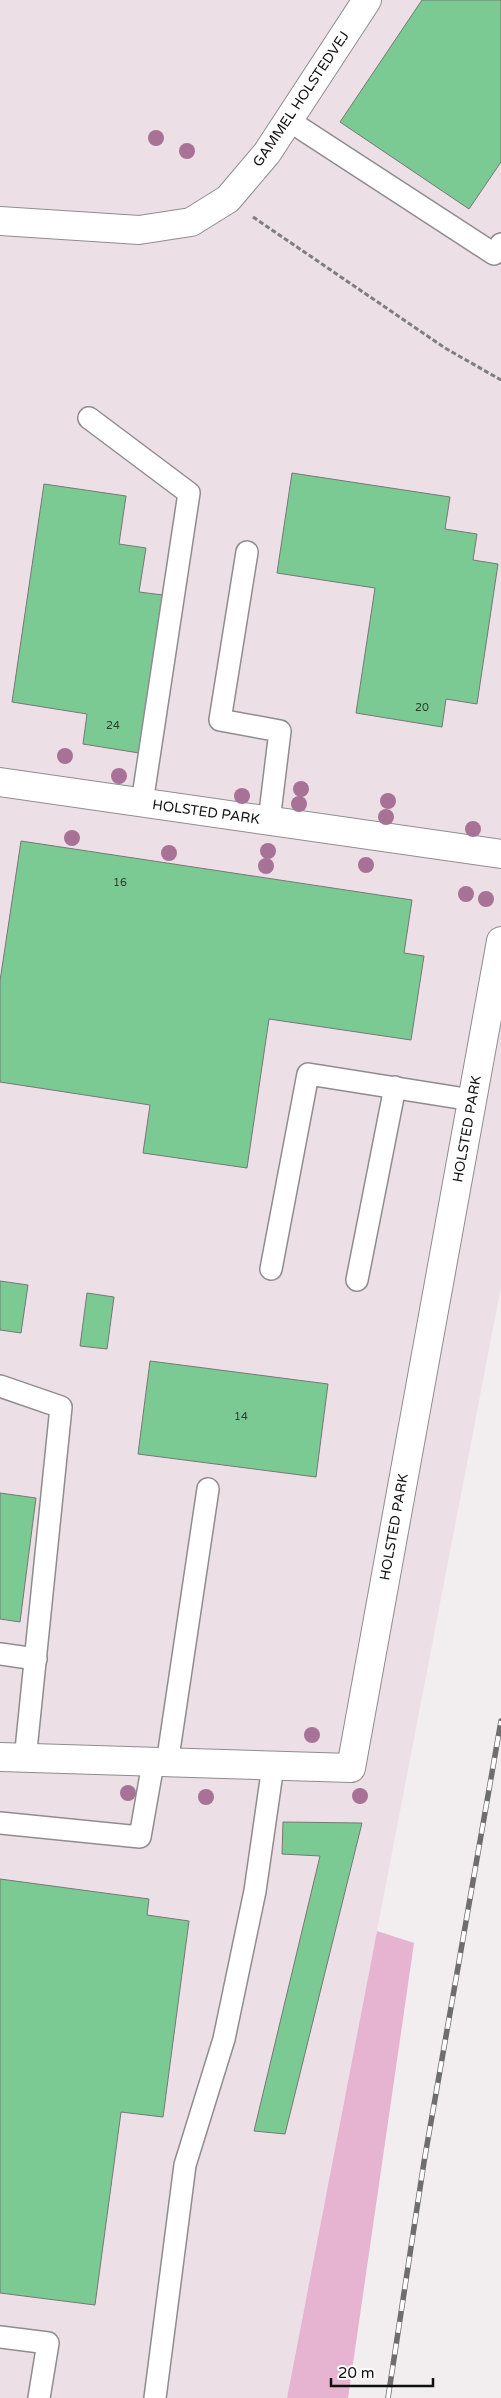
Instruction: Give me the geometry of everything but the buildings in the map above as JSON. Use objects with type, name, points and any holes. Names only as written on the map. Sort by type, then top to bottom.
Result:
[{"type":"street","name":"GAMMEL HOLSTEDVEJ","points":[[0,221],[139,230],[191,222],[228,199],[266,153],[367,0]]},
{"type":"street","name":"HOLSTED PARK","points":[[0,782],[501,854]]},
{"type":"street","name":"HOLSTED PARK","points":[[13,1759],[351,1768],[501,941]]},
{"type":"lane","points":[[288,120],[494,254],[501,244]]},
{"type":"lane","points":[[89,418],[189,493],[142,802]]},
{"type":"lane","points":[[247,552],[220,720],[280,731],[268,821]]},
{"type":"lane","points":[[271,1269],[308,1074],[472,1100]]},
{"type":"lane","points":[[357,1280],[395,1088]]},
{"type":"lane","points":[[0,1386],[61,1407],[36,1659],[13,1759]]},
{"type":"lane","points":[[0,1823],[140,1837],[160,1763],[208,1489]]},
{"type":"lane","points":[[0,1654],[36,1659]]},
{"type":"lane","points":[[155,2398],[185,2165],[224,2039],[255,1891],[273,1766]]},
{"type":"lane","points":[[0,2337],[48,2343],[39,2398]]},
{"type":"path","points":[[228,199],[445,348],[501,380]]},
{"type":"shaded area","points":[[0,0],[501,0],[501,1287],[287,2398],[0,2398]]},
{"type":"shaded area","points":[[377,1931],[414,1943],[348,2398],[287,2398]]},
{"type":"railway","points":[[388,2398],[424,2162],[501,1721]]}]
